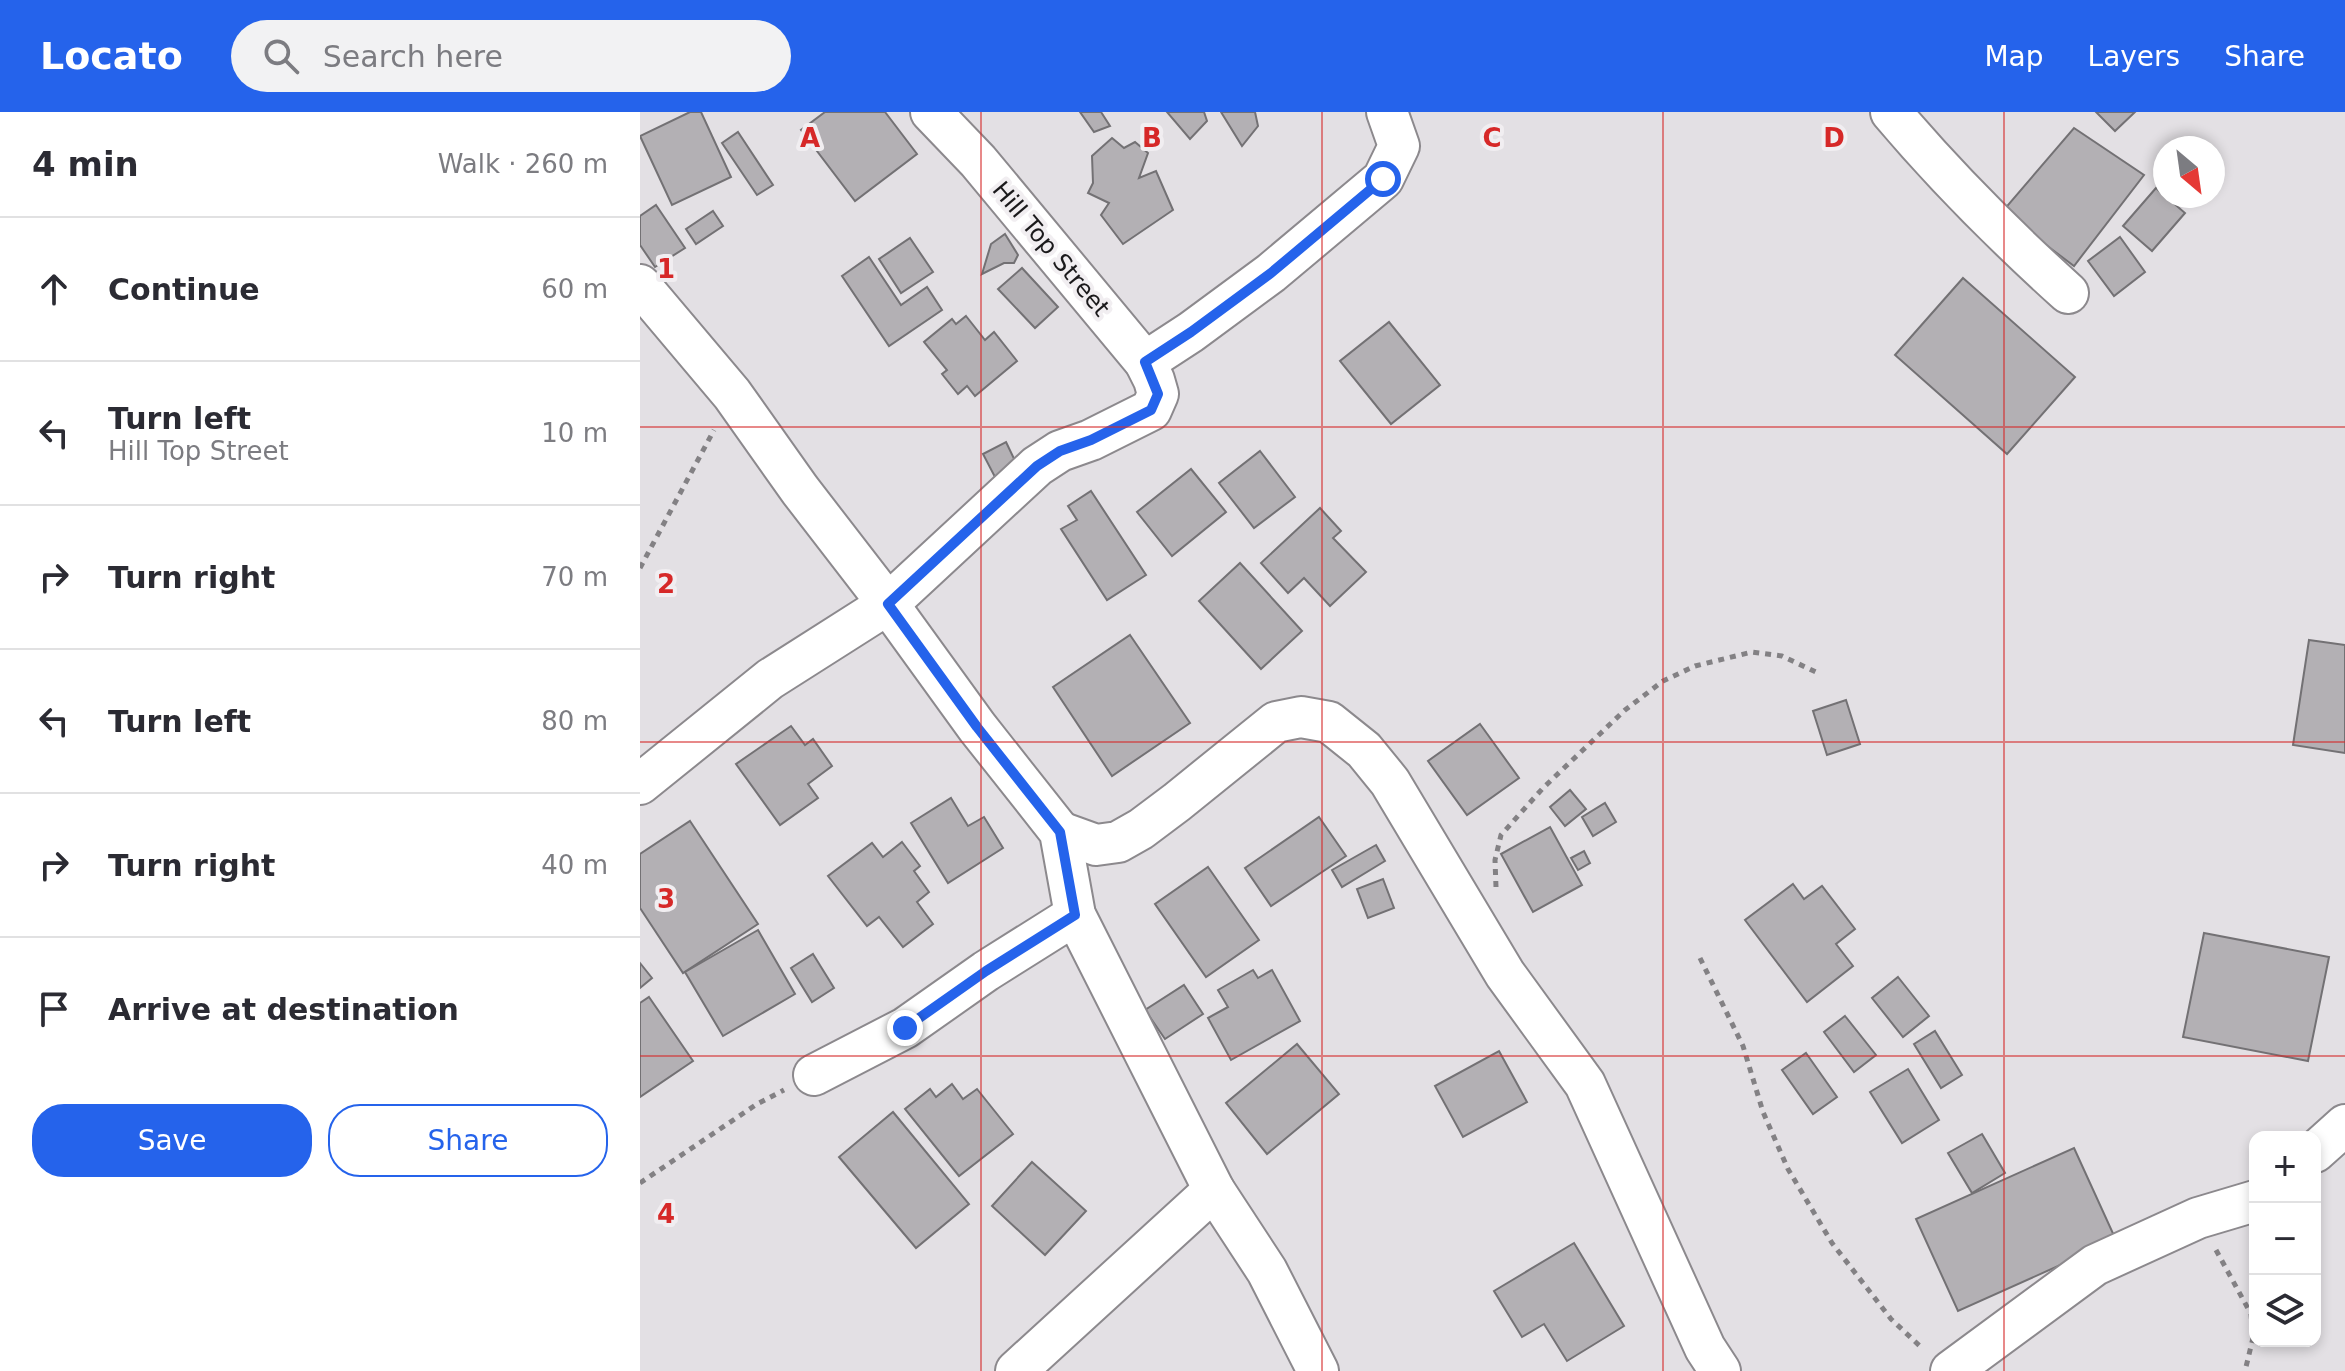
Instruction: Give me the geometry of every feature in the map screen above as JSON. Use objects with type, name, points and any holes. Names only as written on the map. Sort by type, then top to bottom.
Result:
[{"type":"street","name":"Hill Top Street","points":[[931,112],[978,161],[1151,378]]},
{"type":"street","points":[[640,784],[770,679],[888,604],[1037,466],[1060,451],[1091,440],[1151,410],[1151,378],[1191,332],[1271,273],[1383,179],[1399,146],[1387,112]]},
{"type":"street","points":[[1891,112],[1919,146],[2023,252],[2068,293]]},
{"type":"street","points":[[640,285],[732,394],[977,727],[1060,832],[1075,915],[1214,1190],[1267,1271],[1318,1371]]},
{"type":"street","points":[[1060,832],[1096,845],[1118,842],[1177,802],[1276,722],[1301,717],[1329,722],[1364,750],[1390,782],[1505,974],[1585,1084],[1709,1363]]},
{"type":"street","points":[[814,1075],[905,1028],[986,971],[1075,915]]},
{"type":"street","points":[[2321,1147],[2345,1125]]},
{"type":"street","points":[[1016,1371],[1214,1190]]},
{"type":"street","points":[[1938,1361],[2095,1265],[2198,1218],[2249,1203]]},
{"type":"path","points":[[640,568],[732,394]]},
{"type":"path","points":[[1481,933],[1496,891],[1495,860],[1501,835],[1543,788],[1625,710],[1663,681],[1695,666],[1752,652],[1782,656],[1820,674]]},
{"type":"path","points":[[1700,958],[1743,1046],[1763,1112],[1788,1169],[1832,1243],[1891,1319],[1938,1361]]},
{"type":"path","points":[[640,1183],[757,1104],[814,1075]]},
{"type":"path","points":[[2198,1218],[2251,1314],[2253,1338],[2245,1371]]},
{"type":"building","points":[[690,112],[701,112],[731,177],[672,205],[640,136]]},
{"type":"building","points":[[825,112],[885,112],[917,154],[855,201],[801,130]]},
{"type":"building","points":[[1080,112],[1101,112],[1110,126],[1094,132]]},
{"type":"building","points":[[1167,112],[1204,112],[1207,121],[1190,139]]},
{"type":"building","points":[[1221,112],[1255,112],[1258,126],[1242,146]]},
{"type":"building","points":[[2096,112],[2135,112],[2115,131]]},
{"type":"building","points":[[2074,128],[2144,175],[2074,266],[2002,212]]},
{"type":"building","points":[[738,132],[773,185],[757,195],[722,143]]},
{"type":"building","points":[[1112,138],[1124,148],[1135,142],[1148,153],[1139,178],[1156,171],[1173,210],[1123,244],[1101,215],[1109,203],[1088,193],[1093,183],[1092,156]]},
{"type":"building","points":[[2153,191],[2153,208],[2179,208],[2185,213],[2152,251],[2123,226]]},
{"type":"building","points":[[656,205],[685,248],[655,267],[640,245],[640,216]]},
{"type":"building","points":[[713,211],[723,226],[696,244],[686,229]]},
{"type":"building","points":[[1005,234],[1018,255],[1014,263],[1004,263],[982,274],[991,244]]},
{"type":"building","points":[[2120,237],[2145,272],[2114,296],[2088,261]]},
{"type":"building","points":[[910,238],[933,272],[901,293],[879,259]]},
{"type":"building","points":[[869,257],[901,305],[927,287],[942,310],[889,346],[842,276]]},
{"type":"building","points":[[1022,268],[1058,307],[1035,328],[998,289]]},
{"type":"building","points":[[1963,278],[2075,377],[2007,454],[1895,355]]},
{"type":"building","points":[[966,316],[985,340],[994,332],[1017,361],[975,396],[967,386],[958,394],[942,374],[947,370],[924,342],[952,319],[956,324]]},
{"type":"building","points":[[1389,322],[1440,385],[1391,424],[1340,361]]},
{"type":"building","points":[[1006,442],[1018,467],[996,479],[983,454]]},
{"type":"building","points":[[1260,451],[1295,497],[1254,528],[1219,483]]},
{"type":"building","points":[[1191,469],[1226,512],[1172,556],[1137,512]]},
{"type":"building","points":[[1091,491],[1146,575],[1107,600],[1061,529],[1077,520],[1068,506]]},
{"type":"building","points":[[1320,508],[1341,531],[1333,538],[1366,572],[1330,606],[1304,578],[1288,593],[1261,563]]},
{"type":"building","points":[[1240,563],[1302,631],[1261,669],[1199,601]]},
{"type":"building","points":[[1130,635],[1190,723],[1112,776],[1053,687]]},
{"type":"building","points":[[2309,640],[2345,645],[2345,753],[2293,745]]},
{"type":"building","points":[[1846,700],[1860,744],[1827,755],[1813,711]]},
{"type":"building","points":[[1480,724],[1519,778],[1467,815],[1428,761]]},
{"type":"building","points":[[791,726],[805,745],[813,739],[832,766],[808,784],[818,798],[780,825],[736,764]]},
{"type":"building","points":[[1570,790],[1586,809],[1565,826],[1550,807]]},
{"type":"building","points":[[951,798],[968,826],[984,817],[1003,848],[948,883],[911,823]]},
{"type":"building","points":[[1605,803],[1616,822],[1593,836],[1582,817]]},
{"type":"building","points":[[1319,817],[1346,856],[1271,906],[1245,868]]},
{"type":"building","points":[[690,821],[758,924],[683,973],[640,908],[640,854]]},
{"type":"building","points":[[1550,827],[1582,885],[1533,912],[1501,854]]},
{"type":"building","points":[[902,842],[920,866],[914,871],[929,892],[917,902],[933,924],[903,947],[879,917],[867,926],[828,876],[872,843],[883,857]]},
{"type":"building","points":[[1376,845],[1385,861],[1342,887],[1332,870]]},
{"type":"building","points":[[1584,851],[1590,863],[1578,870],[1571,858]]},
{"type":"building","points":[[1208,867],[1259,940],[1206,977],[1155,904]]},
{"type":"building","points":[[1383,879],[1394,908],[1368,918],[1357,889]]},
{"type":"building","points":[[1793,884],[1804,899],[1822,886],[1855,929],[1836,944],[1853,966],[1807,1002],[1745,920]]},
{"type":"building","points":[[758,930],[795,994],[723,1036],[685,972]]},
{"type":"building","points":[[2204,933],[2329,957],[2308,1061],[2183,1037]]},
{"type":"building","points":[[813,954],[834,988],[812,1002],[791,968]]},
{"type":"building","points":[[640,963],[652,978],[640,988]]},
{"type":"building","points":[[1253,970],[1258,978],[1272,970],[1300,1021],[1231,1060],[1208,1018],[1228,1007],[1218,990]]},
{"type":"building","points":[[1898,977],[1929,1016],[1903,1037],[1872,998]]},
{"type":"building","points":[[1184,985],[1203,1014],[1165,1039],[1145,1010]]},
{"type":"building","points":[[649,997],[693,1061],[640,1097],[640,1003]]},
{"type":"building","points":[[1845,1016],[1876,1055],[1854,1072],[1824,1032]]},
{"type":"building","points":[[1935,1031],[1962,1075],[1941,1088],[1914,1044]]},
{"type":"building","points":[[1297,1044],[1339,1094],[1267,1154],[1226,1103]]},
{"type":"building","points":[[1499,1051],[1527,1102],[1463,1137],[1435,1086]]},
{"type":"building","points":[[1806,1053],[1837,1097],[1813,1114],[1782,1070]]},
{"type":"building","points":[[1908,1069],[1939,1120],[1902,1143],[1870,1092]]},
{"type":"building","points":[[952,1084],[963,1099],[977,1089],[1013,1134],[959,1176],[905,1109],[930,1089],[936,1097]]},
{"type":"building","points":[[893,1112],[969,1204],[916,1248],[839,1157]]},
{"type":"building","points":[[1982,1134],[2005,1173],[1972,1193],[1948,1153]]},
{"type":"building","points":[[2074,1148],[2116,1240],[1958,1311],[1916,1219]]},
{"type":"building","points":[[1032,1162],[1086,1211],[1045,1255],[992,1206]]},
{"type":"building","points":[[1574,1243],[1624,1326],[1567,1361],[1544,1324],[1522,1337],[1494,1291]]},
{"type":"route","points":[[905,1028],[986,971],[1075,915],[1060,832],[977,727],[888,604],[1037,466],[1060,451],[1091,440],[1151,410],[1158,394],[1145,362],[1271,273],[1383,179]]}]
